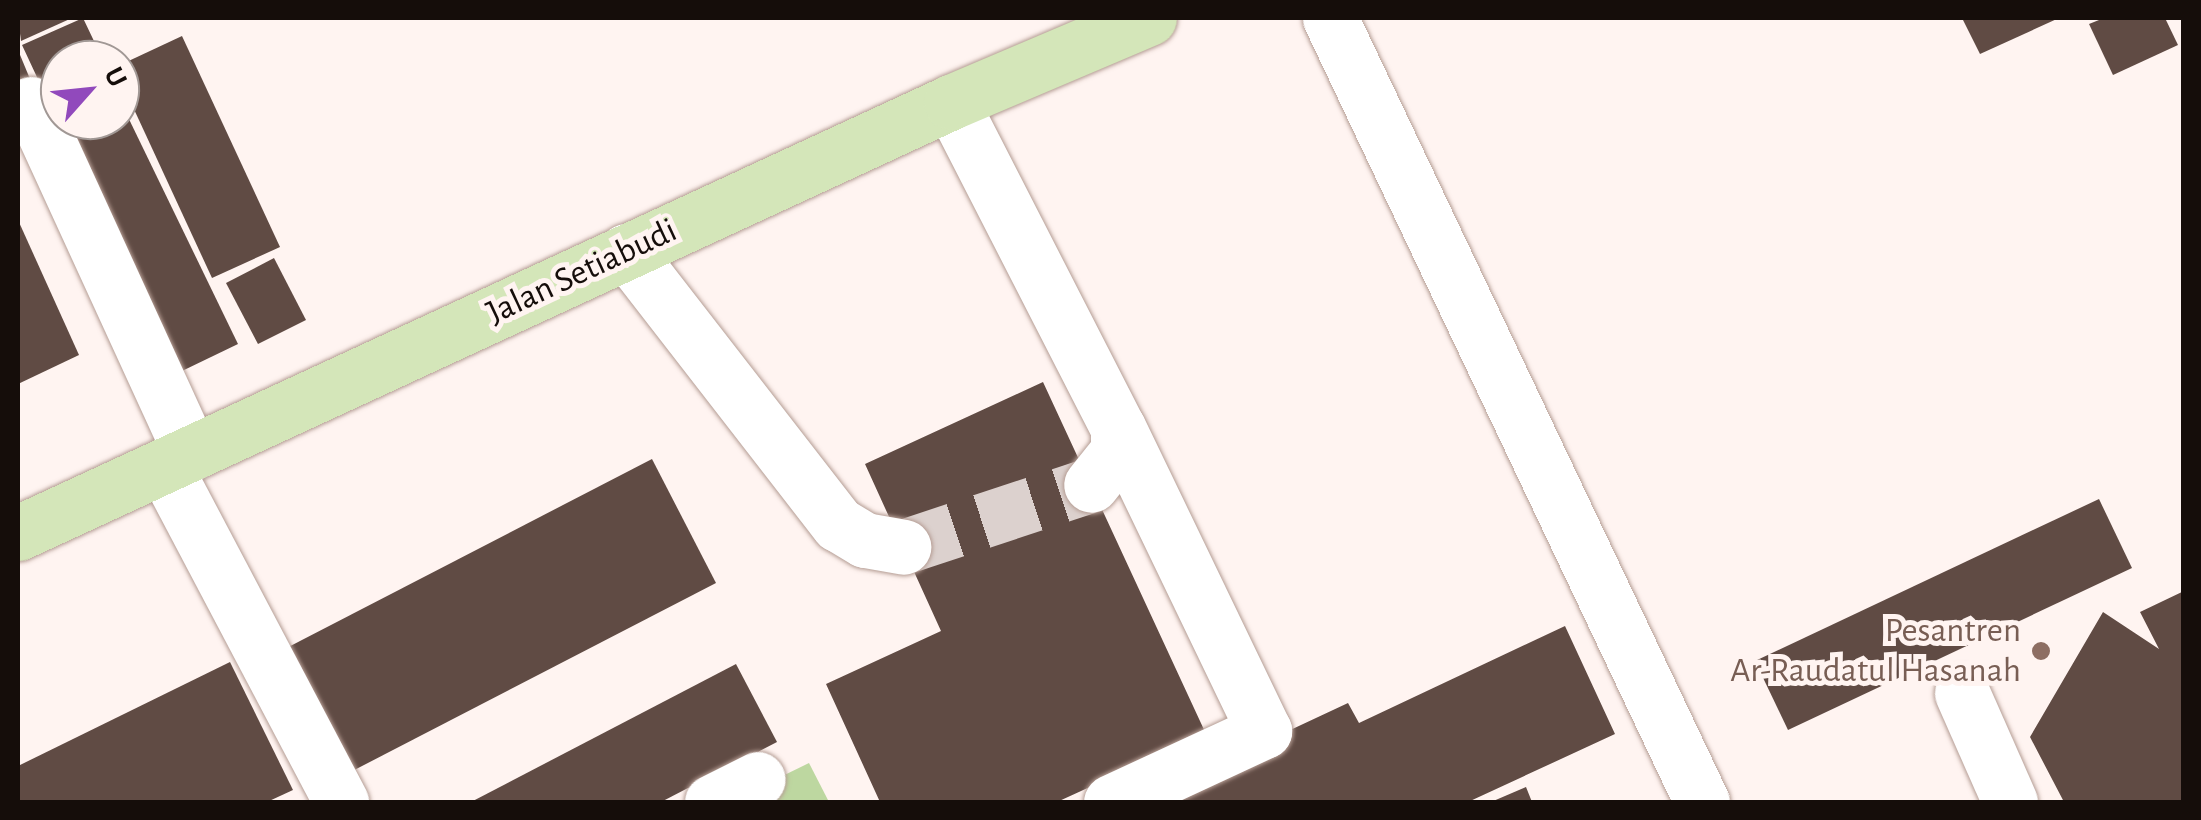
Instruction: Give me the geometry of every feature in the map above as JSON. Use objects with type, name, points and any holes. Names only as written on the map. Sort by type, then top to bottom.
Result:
[{"type":"main road","name":"Jalan Setiabudi","points":[[18,534],[950,102],[1149,18]]},
{"type":"lane","points":[[1330,18],[1702,802]]},
{"type":"lane","points":[[950,102],[1118,428],[1264,731],[1110,802]]},
{"type":"lane","points":[[31,104],[177,460],[341,802]]},
{"type":"lane","points":[[626,251],[816,500],[865,540],[903,547]]},
{"type":"lane","points":[[1091,485],[1118,451],[1118,428]]},
{"type":"lane","points":[[1962,693],[2010,802]]},
{"type":"green space","points":[[809,763],[829,802],[729,802]]},
{"type":"building","points":[[18,18],[72,18],[21,41]]},
{"type":"building","points":[[83,18],[93,40],[40,40],[40,84],[22,45]]},
{"type":"building","points":[[1962,18],[2059,18],[1980,54]]},
{"type":"building","points":[[2104,18],[2165,18],[2178,45],[2113,75],[2089,24]]},
{"type":"building","points":[[182,36],[280,247],[212,278],[140,122],[140,56]]},
{"type":"building","points":[[18,50],[30,79],[18,85]]},
{"type":"building","points":[[70,140],[139,140],[238,344],[182,371]]},
{"type":"building","points":[[18,220],[79,355],[18,384]]},
{"type":"building","points":[[274,258],[306,320],[258,344],[226,283]]},
{"type":"building","points":[[1043,382],[1206,734],[1057,802],[880,802],[826,684],[941,631],[865,464]]},
{"type":"building","points":[[652,459],[716,583],[335,780],[271,656]]},
{"type":"building","points":[[2099,499],[2132,568],[1788,730],[1755,661]]},
{"type":"building","points":[[2184,591],[2184,802],[2064,802],[2030,737],[2103,612],[2159,649],[2140,612]]},
{"type":"building","points":[[1565,626],[1615,734],[1468,802],[1136,802],[1348,703],[1359,723]]},
{"type":"building","points":[[230,662],[293,790],[267,802],[18,802],[18,766]]},
{"type":"building","points":[[736,664],[777,742],[661,802],[471,802]]},
{"type":"building","points":[[1526,787],[1532,802],[1491,802]]},
{"type":"tunnel","points":[[903,547],[1091,485]]},
{"type":"place","name":"Pesantren Ar-Raudatul Hasanah","points":[[2041,651]]}]
